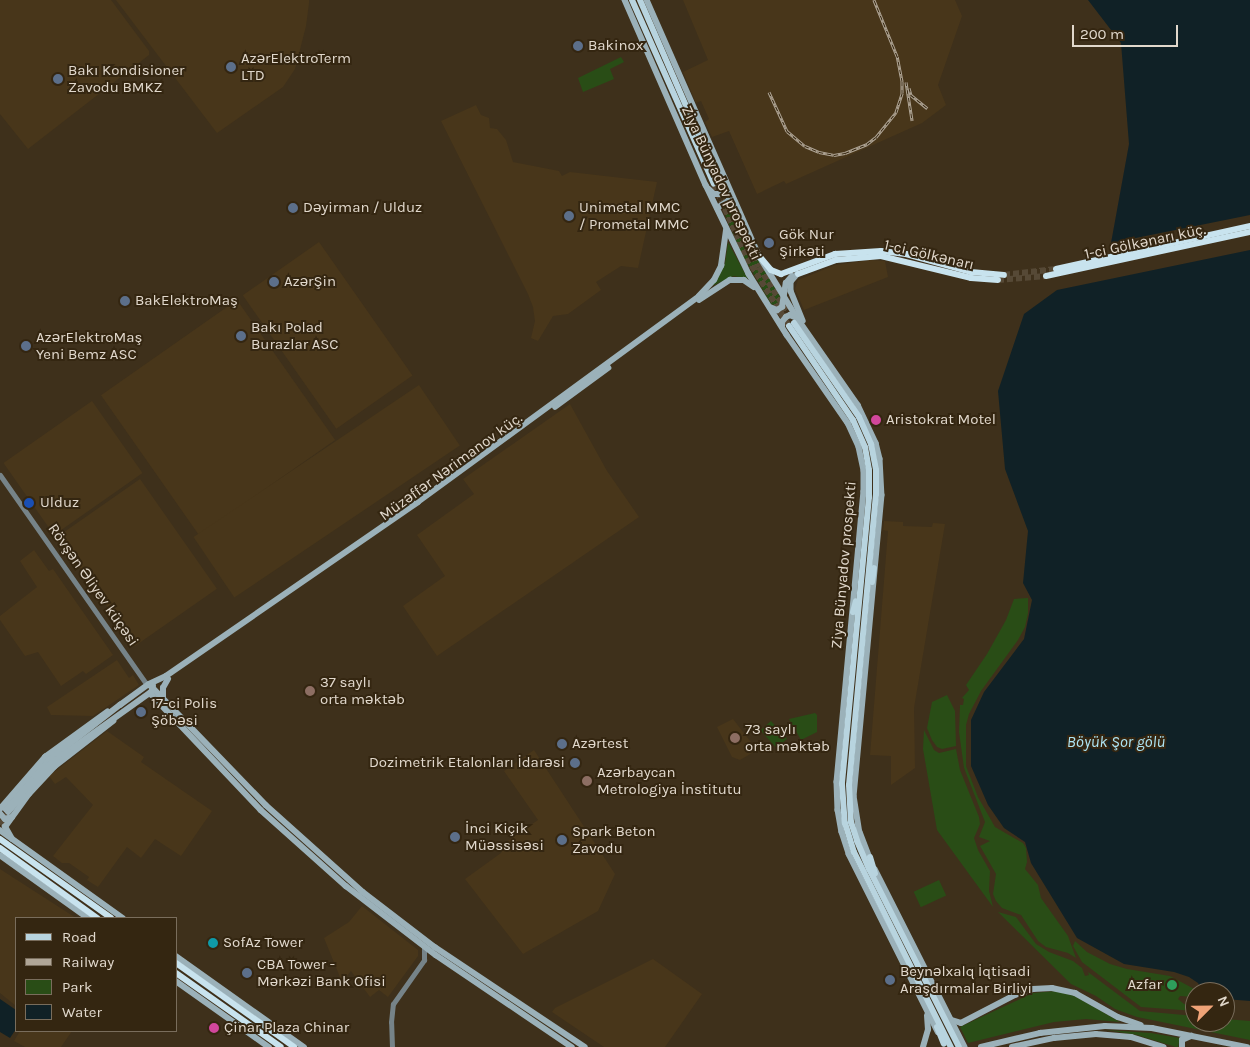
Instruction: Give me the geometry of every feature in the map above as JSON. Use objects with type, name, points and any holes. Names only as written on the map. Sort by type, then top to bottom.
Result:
[{"type":"highway","name":"1-ci Gölkənarı küç.","points":[[1056,268],[1250,226]]},
{"type":"highway","name":"1-ci Gölkənarı küç.","points":[[1046,276],[1250,232]]},
{"type":"highway","points":[[760,257],[771,270],[781,274],[835,254],[881,250],[906,254],[971,272],[1004,275]]},
{"type":"highway","name":"1-ci Gölkənarı","points":[[798,274],[836,260],[876,256],[904,260],[971,278],[998,280]]},
{"type":"highway","points":[[0,838],[110,917]]},
{"type":"highway","points":[[0,848],[96,917]]},
{"type":"highway","points":[[178,965],[294,1047]]},
{"type":"highway","points":[[178,974],[281,1047]]},
{"type":"main road","name":"Ziya Bünyadov prospekti","points":[[625,0],[716,183],[741,215],[760,257],[784,297],[794,323],[856,426],[868,459],[869,497],[843,773],[842,799],[845,823],[854,852],[951,1047]]},
{"type":"main road","name":"Ziya Bünyadov prospekti","points":[[632,0],[716,183]]},
{"type":"main road","name":"Ziya Bünyadov prospekti","points":[[640,0],[716,183]]},
{"type":"main road","name":"Ziya Bünyadov prospekti","points":[[647,0],[716,183],[717,208],[726,228],[765,302],[848,423],[859,447],[864,471],[864,488],[837,782],[838,810],[844,838],[856,868],[944,1046]]},
{"type":"main road","points":[[717,208],[724,202],[730,201],[741,215]]},
{"type":"main road","points":[[4,811],[29,794],[54,767],[106,728],[166,676],[411,507],[699,296],[714,280],[721,266],[726,244],[726,228]]},
{"type":"main road","points":[[765,302],[771,308],[777,310],[783,305],[787,280],[798,274]]},
{"type":"main road","points":[[798,274],[791,282],[792,296],[814,343]]},
{"type":"main road","name":"Müzəffər Nərimanov küç.","points":[[150,688],[168,679],[420,505],[723,283],[740,279],[748,282],[759,292]]},
{"type":"main road","points":[[787,335],[782,325],[784,318],[790,315],[794,323]]},
{"type":"main road","name":"Ziya Bünyadov prospekti","points":[[794,323],[814,343],[868,421],[880,459],[882,494],[860,713],[854,796],[860,832],[870,857],[964,1047]]},
{"type":"main road","name":"Ziya Bünyadov prospekti","points":[[794,323],[859,417],[868,437],[874,459],[876,494],[849,785],[850,811],[857,841],[959,1047]]},
{"type":"main road","points":[[859,447],[865,465],[869,497]]},
{"type":"main road","points":[[874,459],[882,494]]},
{"type":"main road","points":[[853,612],[862,568]]},
{"type":"main road","points":[[865,613],[874,568]]},
{"type":"main road","points":[[859,676],[860,713]]},
{"type":"main road","points":[[163,697],[162,688],[168,679]]},
{"type":"main road","points":[[150,688],[163,697],[214,757]]},
{"type":"main road","points":[[12,839],[5,829],[4,811],[49,760],[120,704],[150,688]]},
{"type":"main road","points":[[150,688],[214,757],[311,856],[404,928],[572,1047]]},
{"type":"main road","points":[[841,741],[843,773]]},
{"type":"main road","points":[[845,823],[848,843],[856,868]]},
{"type":"main road","points":[[0,830],[122,917]]},
{"type":"main road","points":[[1,856],[87,917]]},
{"type":"main road","points":[[870,857],[884,898]]},
{"type":"main road","points":[[874,905],[896,938]]},
{"type":"main road","points":[[404,928],[436,956],[585,1047]]},
{"type":"main road","points":[[912,954],[936,991]]},
{"type":"main road","points":[[178,957],[304,1047]]},
{"type":"main road","points":[[178,982],[269,1047]]},
{"type":"main road","points":[[922,988],[944,1046]]},
{"type":"main road","points":[[950,1017],[954,1022],[961,1023],[1022,992],[1052,988],[1075,992],[1118,1017],[1152,1028],[1247,1047]]},
{"type":"main road","points":[[921,1000],[927,1017],[928,1030],[923,1047]]},
{"type":"main road","points":[[981,1047],[1009,1039],[1075,1028],[1112,1026],[1152,1028]]},
{"type":"main road","points":[[1012,1047],[1054,1038],[1096,1034],[1131,1037],[1164,1047]]},
{"type":"main road","points":[[1182,1047],[1182,1040],[1193,1036]]},
{"type":"main road","points":[[1211,1039],[1217,1047]]},
{"type":"street","name":"Rövşən Əliyev küçəsi","points":[[0,475],[150,688]]},
{"type":"street","points":[[392,1047],[391,1022],[393,1004],[424,960],[424,946]]},
{"type":"street","points":[[424,960],[436,956]]},
{"type":"shaded area","name":"Bakı Kondisioner Zavodu BMKZ","points":[[0,0],[111,0],[149,51],[149,55],[28,149],[0,114]]},
{"type":"shaded area","name":"AzərElektroTerm LTD","points":[[116,0],[309,0],[309,3],[306,26],[295,69],[283,87],[217,133]]},
{"type":"shaded area","points":[[683,0],[955,0],[962,16],[938,85],[946,105],[922,123],[786,184],[784,181],[757,194],[729,131],[712,137],[705,122],[709,119],[701,101],[696,103],[683,72],[708,60]]},
{"type":"shaded area","name":"Unimetal MMC / Prometal MMC","points":[[476,105],[481,115],[489,118],[490,128],[497,129],[506,140],[513,162],[559,171],[562,176],[570,172],[657,182],[638,268],[621,266],[596,282],[601,290],[568,314],[553,316],[538,341],[531,338],[535,321],[533,307],[528,294],[441,121]]},
{"type":"shaded area","name":"AzərŞin","points":[[319,242],[412,376],[336,429],[243,295]]},
{"type":"shaded area","points":[[870,260],[885,261],[888,277],[804,310],[795,289],[798,280],[835,265]]},
{"type":"shaded area","points":[[237,300],[335,440],[199,535],[101,395]]},
{"type":"shaded area","points":[[419,385],[460,446],[234,598],[194,537]]},
{"type":"shaded area","points":[[92,401],[142,473],[54,535],[4,463]]},
{"type":"shaded area","points":[[570,404],[607,471],[639,517],[437,656],[403,606],[445,576],[417,535],[474,494],[463,479]]},
{"type":"shaded area","points":[[140,479],[217,589],[135,646],[58,536]]},
{"type":"shaded area","points":[[884,521],[903,522],[903,526],[932,527],[933,523],[945,524],[914,708],[915,768],[891,785],[891,756],[870,755],[888,531],[883,530]]},
{"type":"shaded area","points":[[34,550],[49,571],[53,569],[113,655],[86,674],[83,671],[61,686],[38,652],[25,656],[0,620],[0,616],[37,587],[20,561]]},
{"type":"shaded area","points":[[117,660],[129,678],[133,675],[139,685],[93,716],[51,715],[47,707]]},
{"type":"shaded area","name":"73 saylı orta məktəb","points":[[733,719],[757,750],[740,760],[732,757],[717,727]]},
{"type":"shaded area","points":[[107,731],[144,757],[141,762],[212,811],[181,856],[155,839],[141,858],[127,847],[98,887],[87,880],[89,877],[69,863],[62,863],[53,856],[93,805],[66,777],[55,784],[49,776]]},
{"type":"shaded area","points":[[534,750],[615,874],[598,911],[523,954],[465,879],[501,853],[506,842],[538,820],[504,771]]},
{"type":"shaded area","points":[[0,869],[74,917],[15,917],[15,1005],[0,993]]},
{"type":"shaded area","points":[[362,906],[418,950],[418,956],[388,997],[379,990],[370,997],[351,971],[342,982],[324,938],[349,922]]},
{"type":"shaded area","points":[[653,959],[702,994],[665,1047],[604,1047],[552,1012],[555,1008]]},
{"type":"shaded area","points":[[19,1032],[71,1032],[61,1047],[25,1047],[14,1041]]},
{"type":"green space","points":[[621,57],[624,62],[610,69],[614,79],[583,92],[578,78]]},
{"type":"green space","points":[[729,205],[734,209],[751,247],[780,297],[780,303],[777,306],[771,304],[741,252],[724,212],[725,206]]},
{"type":"green space","points":[[728,242],[748,279],[734,276],[712,286],[725,263]]},
{"type":"green space","points":[[1028,598],[1028,613],[1025,627],[1018,640],[981,691],[969,714],[966,725],[966,766],[978,797],[995,827],[1023,843],[1026,848],[1027,862],[1025,869],[1038,885],[1041,898],[1068,936],[1076,958],[1068,953],[1046,947],[1038,941],[1021,915],[1002,908],[996,901],[993,894],[996,874],[980,846],[990,841],[979,837],[985,822],[964,768],[959,732],[960,705],[963,705],[964,699],[962,698],[969,690],[966,685],[987,654],[1006,620],[1014,599]]},
{"type":"green space","points":[[947,695],[955,711],[956,746],[942,749],[937,747],[932,740],[927,728],[932,702]]},
{"type":"green space","points":[[815,713],[817,715],[817,732],[801,740],[789,719]]},
{"type":"green space","points":[[771,721],[787,739],[777,748],[761,730]]},
{"type":"green space","points":[[924,730],[934,750],[939,753],[956,749],[960,770],[979,817],[980,824],[974,838],[978,850],[990,871],[989,891],[993,907],[937,830],[923,749]]},
{"type":"green space","points":[[939,880],[946,895],[921,907],[914,892]]},
{"type":"green space","points":[[998,912],[1016,917],[1036,944],[1049,952],[1073,961],[1082,968],[1085,976],[1089,975],[1088,972],[1140,1011],[1185,1015],[1185,1027],[1137,1017],[1115,1009],[1096,996],[1071,984]]},
{"type":"green space","points":[[1075,941],[1087,952],[1110,964],[1127,969],[1170,976],[1185,984],[1185,996],[1180,996],[1178,999],[1185,1004],[1185,1010],[1141,1007],[1082,962],[1073,946]]},
{"type":"green space","points":[[1056,991],[1075,996],[1120,1022],[1086,1019],[1054,1022],[968,1043],[960,1027],[1033,993]]},
{"type":"green space","points":[[1235,1020],[1250,1021],[1250,1040],[1211,1032],[1235,1032]]},
{"type":"green space","points":[[1106,1030],[1151,1033],[1180,1038],[1178,1047],[1176,1047],[1137,1035]]},
{"type":"water","points":[[1088,0],[1250,0],[1250,215],[1111,243],[1129,144],[1121,43]]},
{"type":"water","name":"Böyük Şor gölü","points":[[1250,250],[1250,1001],[1235,1000],[1235,982],[1196,982],[1189,977],[1174,972],[1124,964],[1077,938],[1031,863],[1025,842],[1004,828],[988,805],[971,766],[971,720],[984,692],[1024,639],[1032,600],[1023,583],[1028,531],[1005,469],[998,391],[1024,314],[1057,290]]},
{"type":"water","points":[[0,999],[15,1009],[15,1030],[10,1038],[0,1032]]},
{"type":"tunnel","points":[[719,182],[759,267],[794,323]]},
{"type":"tunnel","points":[[714,184],[747,258],[789,326]]},
{"type":"tunnel","points":[[1004,275],[1056,269]]},
{"type":"tunnel","points":[[998,280],[1046,276]]},
{"type":"tunnel","points":[[0,825],[9,812]]},
{"type":"railway","points":[[769,92],[787,131],[805,146],[819,152],[834,155],[845,153],[867,144],[876,137],[896,112],[902,93],[902,81],[897,56],[874,0]]},
{"type":"railway","points":[[906,82],[912,121]]},
{"type":"railway","points":[[909,88],[911,95],[927,108]]},
{"type":"place","name":"Bakinox","points":[[578,46]]},
{"type":"place","name":"AzərElektroTerm LTD","points":[[231,67]]},
{"type":"place","name":"Bakı Kondisioner Zavodu BMKZ","points":[[58,79]]},
{"type":"place","name":"Dəyirman / Ulduz","points":[[293,208]]},
{"type":"place","name":"Unimetal MMC / Prometal MMC","points":[[569,216]]},
{"type":"place","name":"Gök Nur Şirkəti","points":[[769,243]]},
{"type":"place","name":"AzərŞin","points":[[274,282]]},
{"type":"place","name":"BakElektroMaş","points":[[125,301]]},
{"type":"place","name":"Bakı Polad Burazlar ASC","points":[[241,336]]},
{"type":"place","name":"AzərElektroMaş Yeni Bemz ASC","points":[[26,346]]},
{"type":"place","name":"Aristokrat Motel","points":[[876,420]]},
{"type":"place","name":"Ulduz","points":[[29,503]]},
{"type":"place","name":"37 saylı orta məktəb","points":[[310,691]]},
{"type":"place","name":"17-ci Polis Şöbəsi","points":[[141,712]]},
{"type":"place","name":"73 saylı orta məktəb","points":[[735,738]]},
{"type":"place","name":"Azərtest","points":[[562,744]]},
{"type":"place","name":"Dozimetrik Etalonları İdarəsi","points":[[575,763]]},
{"type":"place","name":"Azərbaycan Metrologiya İnstitutu","points":[[587,781]]},
{"type":"place","name":"İnci Kiçik Müəssisəsi","points":[[455,837]]},
{"type":"place","name":"Spark Beton Zavodu","points":[[562,840]]},
{"type":"place","name":"SofAz Tower","points":[[213,943]]},
{"type":"place","name":"CBA Tower - Mərkəzi Bank Ofisi","points":[[247,973]]},
{"type":"place","name":"Beynəlxalq İqtisadi Araşdırmalar Birliyi","points":[[890,980]]},
{"type":"place","name":"Azfar","points":[[1172,985]]},
{"type":"place","name":"Çinar Plaza Chinar","points":[[214,1028]]}]
